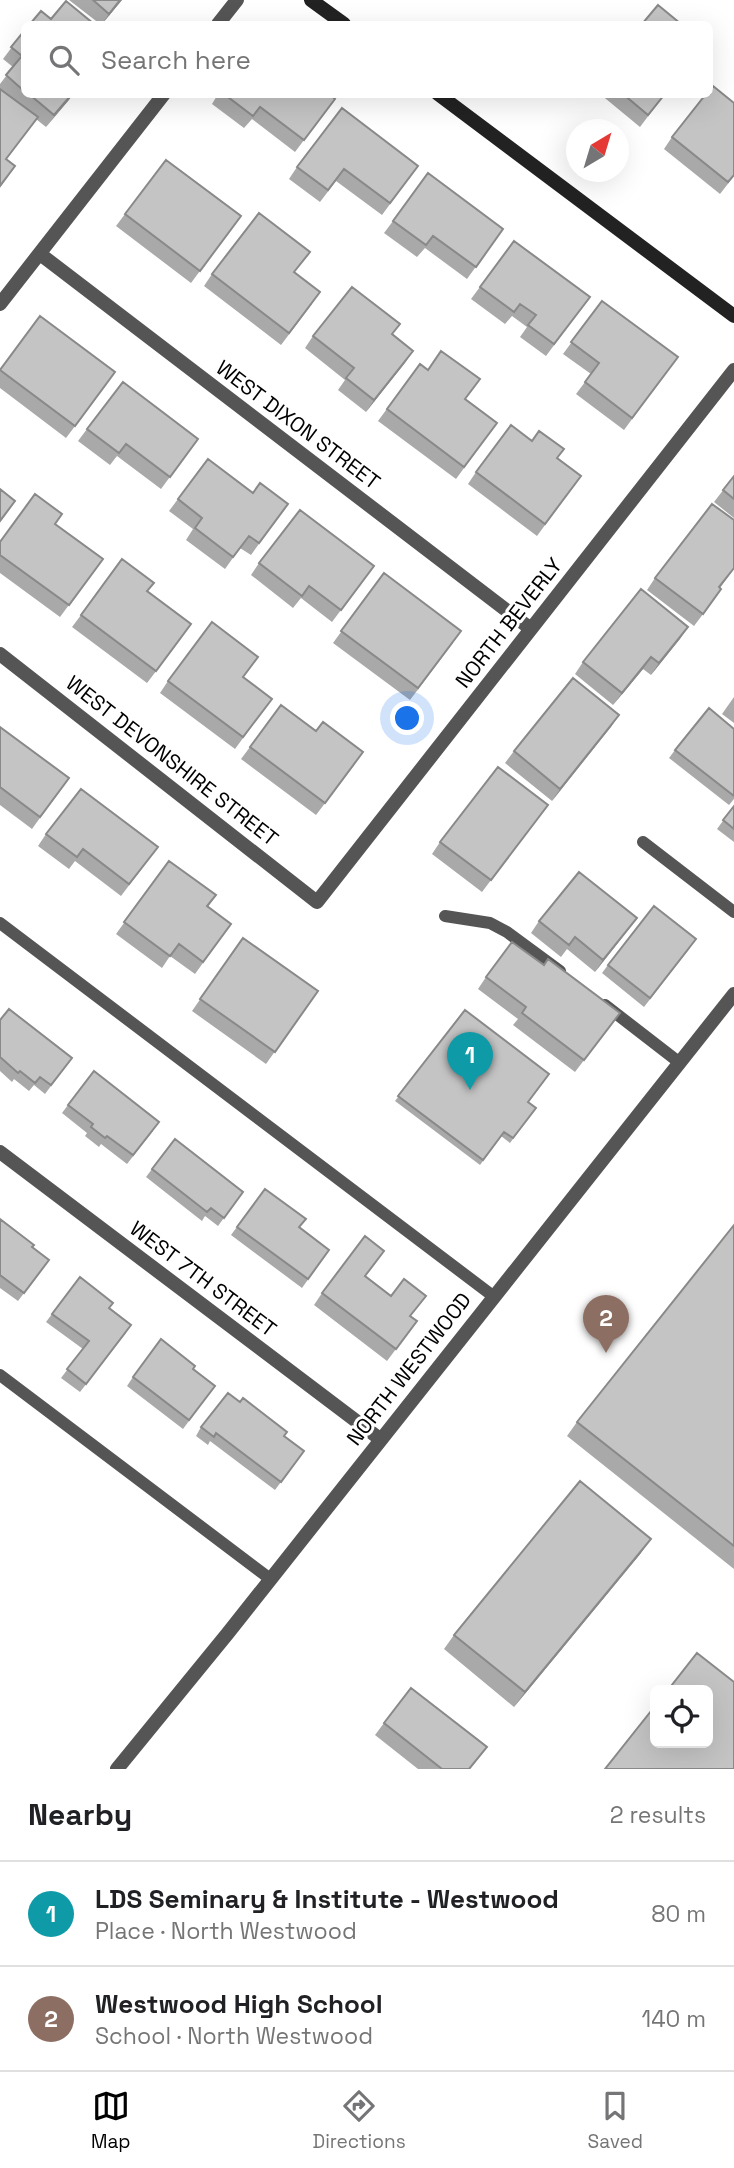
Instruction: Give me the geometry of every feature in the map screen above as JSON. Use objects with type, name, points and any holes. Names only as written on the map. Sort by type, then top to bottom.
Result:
[{"type":"main road","points":[[311,0],[340,21]]},
{"type":"main road","points":[[443,98],[734,316]]},
{"type":"street","points":[[220,21],[237,0]]},
{"type":"street","points":[[0,304],[161,98]]},
{"type":"street","name":"WEST DIXON STREET","points":[[40,254],[531,629]]},
{"type":"street","name":"NORTH BEVERLY","points":[[317,902],[734,370]]},
{"type":"street","name":"WEST DEVONSHIRE STREET","points":[[0,654],[317,902]]},
{"type":"street","name":"NORTH WESTWOOD","points":[[117,1769],[734,994]]},
{"type":"street","name":"WEST 7TH STREET","points":[[0,1152],[380,1439]]},
{"type":"lane","points":[[643,842],[734,912]]},
{"type":"lane","points":[[445,916],[490,923],[507,932],[568,977]]},
{"type":"lane","points":[[0,923],[494,1296]]},
{"type":"lane","points":[[599,1000],[680,1063]]},
{"type":"lane","points":[[0,1376],[269,1578]]},
{"type":"building","points":[[93,0],[120,0],[109,14]]},
{"type":"building","points":[[66,1],[90,21],[33,21],[41,11],[51,19]]},
{"type":"building","points":[[658,5],[677,21],[645,21]]},
{"type":"building","points":[[21,35],[21,55],[11,47]]},
{"type":"building","points":[[21,57],[21,88],[6,75]]},
{"type":"building","points":[[713,86],[734,103],[734,175],[728,182],[672,137],[703,98],[713,98]]},
{"type":"building","points":[[0,89],[38,117],[6,159],[15,166],[0,186]]},
{"type":"building","points":[[34,98],[69,98],[54,115]]},
{"type":"building","points":[[229,98],[335,99],[304,140],[260,107],[253,116]]},
{"type":"building","points":[[628,98],[662,98],[648,115]]},
{"type":"building","points":[[342,108],[418,166],[390,203],[344,169],[328,190],[297,167]]},
{"type":"building","points":[[166,160],[241,216],[200,271],[125,214]]},
{"type":"building","points":[[428,173],[503,229],[476,267],[433,236],[426,245],[393,221]]},
{"type":"building","points":[[259,213],[310,252],[294,272],[320,292],[289,333],[212,274]]},
{"type":"building","points":[[514,241],[590,297],[554,344],[528,325],[536,315],[520,304],[514,312],[480,287]]},
{"type":"building","points":[[352,287],[400,324],[392,334],[413,351],[374,400],[346,378],[354,368],[313,336]]},
{"type":"building","points":[[602,301],[678,357],[632,418],[585,382],[599,363],[571,342]]},
{"type":"building","points":[[40,316],[115,372],[75,426],[0,370]]},
{"type":"building","points":[[441,351],[480,379],[465,399],[497,423],[464,467],[387,409],[420,364],[428,370]]},
{"type":"building","points":[[123,382],[198,439],[170,477],[126,444],[119,453],[87,429]]},
{"type":"building","points":[[511,425],[532,441],[539,431],[564,449],[557,458],[581,476],[545,524],[476,472]]},
{"type":"building","points":[[208,459],[253,493],[260,483],[288,504],[259,543],[249,536],[233,557],[195,528],[202,518],[178,499]]},
{"type":"building","points":[[734,476],[734,499],[723,490]]},
{"type":"building","points":[[0,489],[15,501],[0,521]]},
{"type":"building","points":[[35,494],[62,514],[55,524],[103,559],[69,605],[0,555],[0,542]]},
{"type":"building","points":[[712,504],[734,520],[734,568],[703,614],[655,578]]},
{"type":"building","points":[[300,510],[374,566],[341,610],[309,586],[302,596],[259,563]]},
{"type":"building","points":[[122,559],[154,583],[147,591],[191,624],[156,671],[81,615]]},
{"type":"building","points":[[384,573],[461,631],[418,688],[341,631]]},
{"type":"building","points":[[641,589],[688,627],[659,663],[651,657],[622,693],[583,662]]},
{"type":"building","points":[[212,622],[258,657],[243,677],[272,699],[243,737],[168,681]]},
{"type":"building","points":[[573,678],[619,715],[560,789],[514,751]]},
{"type":"building","points":[[281,705],[316,731],[323,722],[363,752],[325,803],[250,747]]},
{"type":"building","points":[[709,708],[734,729],[734,796],[675,750]]},
{"type":"building","points":[[0,727],[69,778],[40,817],[0,787]]},
{"type":"building","points":[[498,767],[548,805],[491,880],[440,842]]},
{"type":"building","points":[[81,789],[158,847],[129,884],[83,849],[77,857],[46,834]]},
{"type":"building","points":[[734,806],[734,829],[723,820]]},
{"type":"building","points":[[169,861],[216,895],[207,906],[231,924],[203,962],[179,944],[170,956],[124,922]]},
{"type":"building","points":[[579,872],[637,918],[603,960],[575,937],[569,945],[539,921]]},
{"type":"building","points":[[654,906],[696,939],[650,998],[608,965]]},
{"type":"building","points":[[243,938],[318,991],[275,1052],[200,999]]},
{"type":"building","points":[[512,942],[544,965],[548,959],[620,1013],[584,1060],[522,1013],[526,1007],[486,977]]},
{"type":"building","points":[[9,1009],[72,1058],[51,1085],[40,1077],[35,1083],[20,1071],[18,1073],[0,1057],[0,1020]]},
{"type":"building","points":[[465,1010],[549,1074],[528,1102],[536,1108],[513,1138],[504,1132],[483,1160],[398,1096]]},
{"type":"building","points":[[94,1071],[159,1122],[133,1155],[107,1136],[105,1138],[91,1127],[93,1124],[68,1105]]},
{"type":"building","points":[[175,1139],[243,1192],[224,1218],[211,1208],[207,1212],[152,1169]]},
{"type":"building","points":[[265,1189],[306,1219],[299,1227],[329,1250],[308,1279],[237,1227]]},
{"type":"building","points":[[0,1219],[49,1260],[24,1293],[0,1275]]},
{"type":"building","points":[[734,1225],[734,1546],[577,1422]]},
{"type":"building","points":[[365,1236],[384,1251],[365,1276],[391,1296],[404,1279],[426,1296],[410,1316],[417,1321],[396,1349],[322,1293]]},
{"type":"building","points":[[80,1277],[113,1303],[109,1308],[131,1325],[86,1384],[67,1369],[89,1341],[52,1314]]},
{"type":"building","points":[[161,1339],[215,1386],[189,1420],[133,1377]]},
{"type":"building","points":[[228,1393],[240,1402],[243,1398],[287,1432],[284,1436],[304,1451],[281,1482],[216,1433],[214,1437],[201,1427]]},
{"type":"building","points":[[580,1481],[651,1539],[525,1692],[454,1635]]},
{"type":"building","points":[[697,1653],[734,1682],[734,1769],[605,1769],[650,1712],[650,1748],[713,1748],[713,1685],[672,1685]]},
{"type":"building","points":[[411,1688],[487,1747],[469,1769],[442,1769],[384,1723]]},
{"type":"place","name":"LDS Seminary & Institute - Westwood","points":[[470,1090]]},
{"type":"place","name":"Westwood High School","points":[[606,1353]]}]
